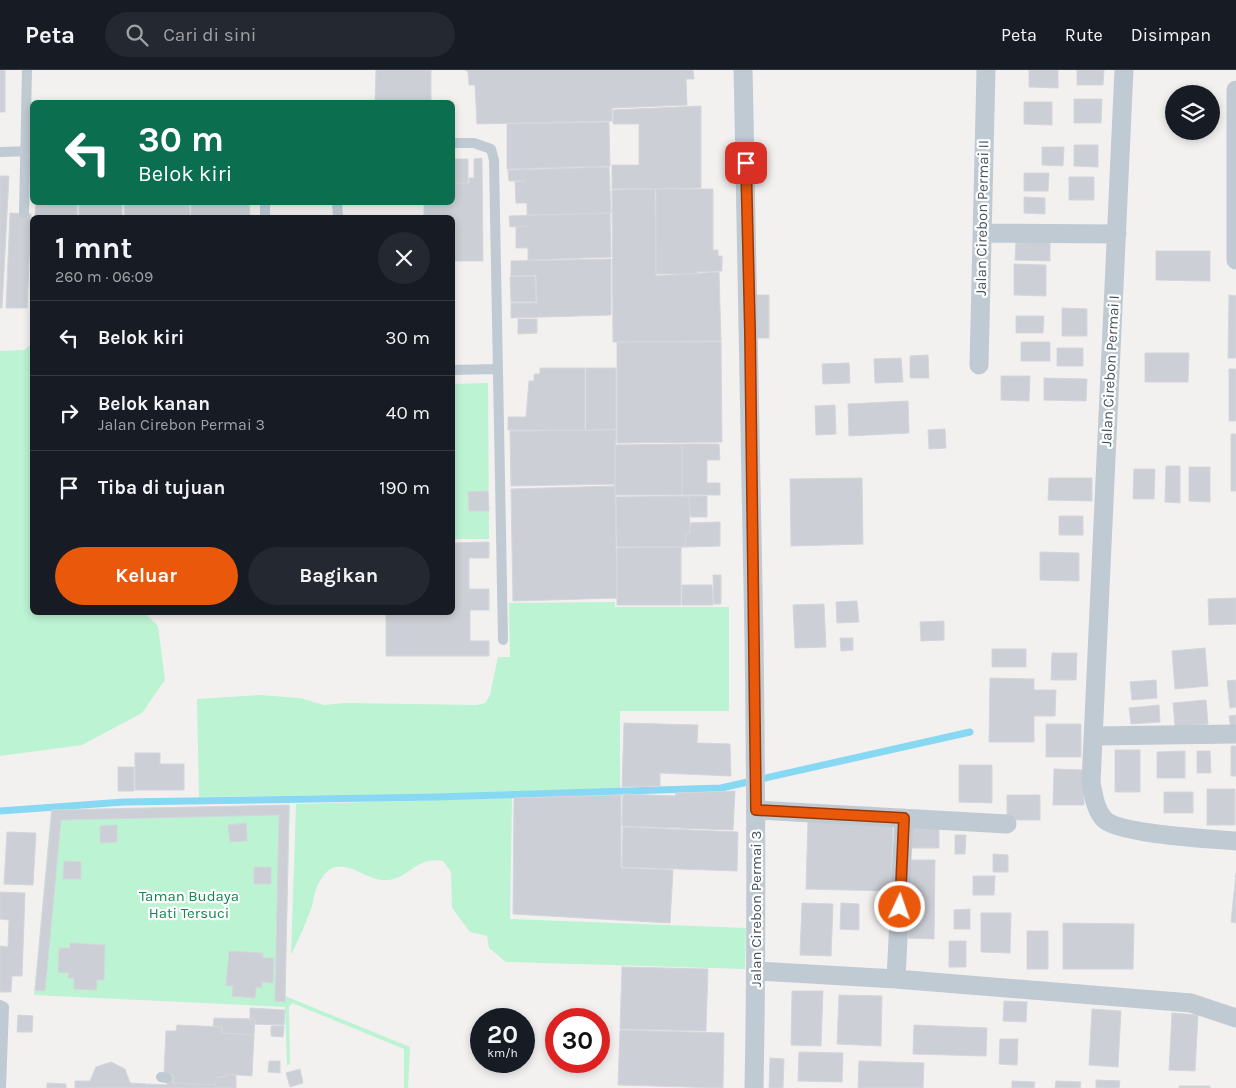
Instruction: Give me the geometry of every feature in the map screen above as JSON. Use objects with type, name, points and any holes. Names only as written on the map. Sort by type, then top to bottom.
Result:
[{"type":"street","name":"Jalan Cirebon Permai 3","points":[[743,70],[750,331],[756,810],[754,1088]]},
{"type":"street","name":"Jalan Cirebon Permai II","points":[[979,365],[986,70]]},
{"type":"street","name":"Jalan Cirebon Permai I","points":[[1124,70],[1092,783],[1095,806],[1105,820],[1128,829],[1236,842]]},
{"type":"street","points":[[1236,90],[1236,260]]},
{"type":"street","points":[[982,232],[1116,234]]},
{"type":"street","points":[[1094,736],[1236,734]]},
{"type":"street","points":[[756,810],[1007,824]]},
{"type":"street","points":[[896,979],[904,818]]},
{"type":"street","points":[[756,971],[896,979],[1192,1003],[1236,1018]]},
{"type":"lane","points":[[24,214],[29,151],[27,70]]},
{"type":"lane","points":[[455,143],[474,143],[491,149],[494,160],[503,640]]},
{"type":"lane","points":[[0,152],[29,151]]},
{"type":"lane","points":[[455,370],[498,369]]},
{"type":"lane","points":[[0,1005],[4,1007],[1,1088]]},
{"type":"green space","points":[[30,346],[30,615],[147,615],[158,626],[165,680],[142,713],[82,745],[0,756],[0,351],[24,350]]},
{"type":"green space","points":[[488,383],[489,539],[455,539],[455,384]]},
{"type":"green space","points":[[615,602],[615,607],[729,607],[729,711],[620,711],[620,788],[440,794],[199,797],[197,699],[260,695],[300,698],[324,705],[345,703],[477,705],[485,703],[490,695],[498,657],[510,657],[509,603]]},
{"type":"green space","points":[[512,798],[510,919],[746,928],[745,969],[506,962],[489,948],[487,936],[470,932],[452,908],[451,872],[443,861],[434,860],[420,864],[396,878],[388,880],[375,879],[350,868],[334,867],[329,870],[317,887],[310,912],[291,955],[296,804]]},
{"type":"green space","name":"Taman Budaya Hati Tersuci","points":[[290,805],[285,996],[410,1047],[408,1088],[404,1088],[404,1049],[292,1003],[289,1007],[290,1063],[287,1066],[285,1007],[34,995],[51,810]]},
{"type":"building","points":[[0,70],[5,70],[5,112],[0,112]]},
{"type":"building","points":[[376,70],[431,70],[431,100],[375,100]]},
{"type":"building","points":[[465,70],[693,70],[694,79],[686,79],[687,105],[612,108],[612,121],[477,124],[475,85],[469,85],[468,72]]},
{"type":"building","points":[[1029,70],[1058,70],[1058,88],[1029,87]]},
{"type":"building","points":[[1077,70],[1104,70],[1103,85],[1077,85]]},
{"type":"building","points":[[1074,99],[1102,99],[1101,123],[1074,123]]},
{"type":"building","points":[[1024,102],[1052,102],[1052,125],[1024,124]]},
{"type":"building","points":[[701,106],[701,188],[612,189],[612,165],[639,165],[639,124],[613,124],[613,110]]},
{"type":"building","points":[[609,122],[610,166],[507,169],[507,124]]},
{"type":"building","points":[[1074,145],[1098,145],[1098,167],[1074,166]]},
{"type":"building","points":[[1042,147],[1064,147],[1063,166],[1042,165]]},
{"type":"building","points":[[482,158],[483,261],[455,261],[455,215],[424,215],[424,205],[455,205],[455,183],[469,183],[469,178],[474,178],[474,159]]},
{"type":"building","points":[[455,159],[468,159],[468,183],[455,183]]},
{"type":"building","points":[[609,167],[611,213],[527,215],[527,203],[516,203],[515,182],[526,181],[509,181],[508,170]]},
{"type":"building","points":[[1024,173],[1049,173],[1048,191],[1024,191]]},
{"type":"building","points":[[0,176],[9,176],[2,308],[0,308]]},
{"type":"building","points":[[1069,177],[1094,177],[1094,200],[1069,200]]},
{"type":"building","points":[[655,189],[656,276],[719,272],[721,341],[613,342],[612,190]]},
{"type":"building","points":[[656,189],[713,189],[713,250],[718,250],[718,256],[722,256],[722,271],[697,272],[697,274],[656,274]]},
{"type":"building","points":[[1024,197],[1045,198],[1045,214],[1024,213]]},
{"type":"building","points":[[36,205],[77,205],[77,215],[35,215]]},
{"type":"building","points":[[79,205],[122,205],[122,215],[79,215]]},
{"type":"building","points":[[124,205],[189,205],[190,215],[125,215]]},
{"type":"building","points":[[191,205],[249,205],[250,215],[191,215]]},
{"type":"building","points":[[10,213],[31,214],[27,308],[6,308]]},
{"type":"building","points":[[610,213],[611,257],[528,260],[528,248],[516,248],[516,227],[528,226],[510,227],[509,216]]},
{"type":"building","points":[[1016,240],[1050,241],[1050,261],[1015,260]]},
{"type":"building","points":[[1156,251],[1210,251],[1210,281],[1156,280]]},
{"type":"building","points":[[611,259],[611,315],[511,318],[511,303],[537,303],[536,275],[511,276],[511,261]]},
{"type":"building","points":[[1014,264],[1046,265],[1046,296],[1014,295]]},
{"type":"building","points":[[535,276],[536,302],[511,302],[510,277]]},
{"type":"building","points":[[756,295],[769,295],[769,338],[756,338]]},
{"type":"building","points":[[1229,295],[1236,296],[1236,358],[1228,358]]},
{"type":"building","points":[[1062,308],[1087,309],[1087,336],[1062,336]]},
{"type":"building","points":[[1016,316],[1044,316],[1043,333],[1016,333]]},
{"type":"building","points":[[518,319],[537,319],[537,333],[518,334]]},
{"type":"building","points":[[617,342],[721,342],[722,442],[617,443]]},
{"type":"building","points":[[1021,342],[1050,342],[1050,361],[1021,361]]},
{"type":"building","points":[[1057,348],[1083,348],[1083,366],[1057,366]]},
{"type":"building","points":[[1145,353],[1189,353],[1188,382],[1145,382]]},
{"type":"building","points":[[928,355],[929,378],[910,378],[910,356]]},
{"type":"building","points":[[901,358],[903,382],[875,383],[874,359]]},
{"type":"building","points":[[849,363],[850,383],[823,384],[822,364]]},
{"type":"building","points":[[540,368],[585,368],[585,430],[508,430],[508,417],[526,417],[529,381],[534,381],[534,374],[540,374]]},
{"type":"building","points":[[586,368],[616,368],[616,429],[586,430]]},
{"type":"building","points":[[1229,369],[1236,369],[1236,421],[1229,421]]},
{"type":"building","points":[[1001,376],[1030,376],[1029,401],[1001,400]]},
{"type":"building","points":[[1044,378],[1087,379],[1086,401],[1044,400]]},
{"type":"building","points":[[908,401],[909,433],[849,436],[848,404]]},
{"type":"building","points":[[835,405],[836,434],[816,435],[815,406]]},
{"type":"building","points":[[945,429],[946,448],[929,449],[928,430]]},
{"type":"building","points":[[616,430],[615,484],[511,486],[510,431]]},
{"type":"building","points":[[1231,434],[1236,434],[1236,491],[1231,491]]},
{"type":"building","points":[[682,444],[682,495],[615,495],[615,445]]},
{"type":"building","points":[[682,444],[719,444],[720,460],[707,460],[707,483],[720,483],[720,495],[682,495]]},
{"type":"building","points":[[1166,466],[1180,466],[1180,503],[1165,502]]},
{"type":"building","points":[[1189,467],[1210,467],[1210,502],[1189,501]]},
{"type":"building","points":[[1134,469],[1155,469],[1154,499],[1133,499]]},
{"type":"building","points":[[862,478],[863,544],[791,546],[790,479]]},
{"type":"building","points":[[1049,478],[1092,478],[1092,501],[1048,500]]},
{"type":"building","points":[[615,486],[617,598],[513,601],[511,489]]},
{"type":"building","points":[[488,491],[489,511],[469,511],[468,492]]},
{"type":"building","points":[[689,496],[707,496],[707,517],[690,517]]},
{"type":"building","points":[[689,496],[690,533],[686,533],[685,547],[617,547],[616,497]]},
{"type":"building","points":[[1059,516],[1083,516],[1083,535],[1059,535]]},
{"type":"building","points":[[720,522],[720,546],[685,547],[686,533],[690,533],[690,523]]},
{"type":"building","points":[[489,542],[489,558],[469,558],[469,589],[489,589],[489,610],[470,610],[470,641],[489,641],[489,656],[386,656],[386,615],[455,615],[455,543]]},
{"type":"building","points":[[681,547],[681,605],[617,605],[617,548]]},
{"type":"building","points":[[1040,552],[1079,553],[1079,581],[1040,580]]},
{"type":"building","points":[[713,575],[721,575],[721,604],[714,604]]},
{"type":"building","points":[[682,585],[712,585],[713,605],[682,605]]},
{"type":"building","points":[[1236,598],[1236,624],[1209,625],[1208,599]]},
{"type":"building","points":[[857,601],[859,622],[837,623],[836,602]]},
{"type":"building","points":[[824,604],[826,647],[795,648],[793,605]]},
{"type":"building","points":[[944,621],[944,640],[921,641],[920,622]]},
{"type":"building","points":[[840,638],[853,638],[853,650],[841,651]]},
{"type":"building","points":[[1205,648],[1208,686],[1175,689],[1172,651]]},
{"type":"building","points":[[992,649],[1026,649],[1026,667],[992,667]]},
{"type":"building","points":[[1052,653],[1077,653],[1076,680],[1051,680]]},
{"type":"building","points":[[990,678],[1034,679],[1034,690],[1056,690],[1055,716],[1034,716],[1034,742],[989,742]]},
{"type":"building","points":[[1156,680],[1157,698],[1132,700],[1130,682]]},
{"type":"building","points":[[1236,680],[1236,707],[1230,708],[1227,681]]},
{"type":"building","points":[[1206,700],[1208,724],[1175,727],[1173,703]]},
{"type":"building","points":[[1159,705],[1160,722],[1131,724],[1129,708]]},
{"type":"building","points":[[1236,715],[1236,730],[1231,730],[1229,716]]},
{"type":"building","points":[[624,723],[698,725],[697,743],[730,744],[731,776],[660,773],[660,786],[622,787]]},
{"type":"building","points":[[1046,724],[1081,724],[1081,757],[1046,757]]},
{"type":"building","points":[[1231,746],[1236,746],[1236,776],[1231,776]]},
{"type":"building","points":[[1115,750],[1140,750],[1140,792],[1115,792]]},
{"type":"building","points":[[1185,751],[1185,778],[1157,778],[1157,752]]},
{"type":"building","points":[[1197,751],[1210,751],[1211,773],[1197,773]]},
{"type":"building","points":[[135,753],[160,753],[160,764],[184,764],[184,790],[135,790]]},
{"type":"building","points":[[959,765],[992,765],[992,803],[959,802]]},
{"type":"building","points":[[118,767],[134,767],[134,791],[118,791]]},
{"type":"building","points":[[1054,769],[1084,770],[1084,805],[1053,805]]},
{"type":"building","points":[[1207,789],[1235,789],[1235,825],[1207,825]]},
{"type":"building","points":[[735,791],[733,830],[622,826],[623,794],[675,796],[676,793]]},
{"type":"building","points":[[1164,792],[1193,792],[1193,813],[1164,813]]},
{"type":"building","points":[[621,795],[621,868],[673,870],[670,923],[513,914],[514,798]]},
{"type":"building","points":[[1007,795],[1040,795],[1040,820],[1007,820]]},
{"type":"building","points":[[289,805],[285,1002],[275,1001],[279,815],[61,820],[45,991],[35,990],[52,810]]},
{"type":"building","points":[[808,819],[893,822],[891,891],[806,889]]},
{"type":"building","points":[[246,823],[247,841],[230,842],[228,825]]},
{"type":"building","points":[[117,825],[117,842],[100,843],[100,826]]},
{"type":"building","points":[[623,827],[738,832],[737,871],[622,867]]},
{"type":"building","points":[[908,827],[939,827],[939,848],[908,848]]},
{"type":"building","points":[[7,832],[36,833],[33,885],[4,884]]},
{"type":"building","points":[[955,835],[966,835],[965,854],[955,854]]},
{"type":"building","points":[[993,854],[1008,855],[1008,872],[993,872]]},
{"type":"building","points":[[909,860],[935,860],[934,939],[908,938]]},
{"type":"building","points":[[64,861],[81,862],[81,879],[63,879]]},
{"type":"building","points":[[254,867],[271,867],[271,884],[254,884]]},
{"type":"building","points":[[1236,873],[1236,923],[1231,922]]},
{"type":"building","points":[[973,876],[995,876],[994,895],[973,895]]},
{"type":"building","points":[[0,892],[25,893],[22,976],[12,976],[11,992],[0,992],[0,946],[8,947],[9,920],[0,919]]},
{"type":"building","points":[[802,903],[833,904],[831,956],[800,955]]},
{"type":"building","points":[[841,903],[859,904],[859,930],[840,929]]},
{"type":"building","points":[[970,909],[970,929],[954,929],[954,910]]},
{"type":"building","points":[[981,913],[1011,913],[1010,953],[981,952]]},
{"type":"building","points":[[1063,923],[1134,924],[1133,969],[1063,969]]},
{"type":"building","points":[[1027,931],[1048,931],[1048,969],[1027,969]]},
{"type":"building","points":[[949,941],[966,941],[966,967],[949,967]]},
{"type":"building","points":[[70,943],[105,945],[104,980],[97,980],[96,990],[74,989],[74,978],[68,978],[69,973],[58,972],[59,948],[70,948]]},
{"type":"building","points":[[229,951],[263,953],[263,958],[274,958],[273,983],[262,982],[262,988],[256,987],[255,998],[232,996],[233,986],[226,986]]},
{"type":"building","points":[[622,967],[708,969],[706,1031],[620,1029]]},
{"type":"building","points":[[792,991],[823,991],[821,1046],[791,1045]]},
{"type":"building","points":[[839,995],[882,996],[881,1046],[837,1044]]},
{"type":"building","points":[[1004,1001],[1027,1002],[1026,1022],[1003,1021]]},
{"type":"building","points":[[250,1008],[285,1010],[284,1025],[250,1024]]},
{"type":"building","points":[[1092,1009],[1121,1011],[1118,1067],[1089,1065]]},
{"type":"building","points":[[1172,1013],[1198,1015],[1195,1071],[1169,1070]]},
{"type":"building","points":[[18,1015],[33,1016],[32,1032],[17,1032]]},
{"type":"building","points":[[214,1018],[255,1019],[254,1035],[222,1033],[222,1027],[213,1026]]},
{"type":"building","points":[[177,1025],[222,1027],[222,1033],[254,1035],[252,1076],[226,1074],[226,1077],[217,1077],[215,1085],[173,1083],[173,1075],[164,1074],[166,1031],[176,1031]]},
{"type":"building","points":[[914,1025],[987,1028],[986,1056],[913,1054]]},
{"type":"building","points":[[271,1026],[284,1026],[283,1037],[271,1036]]},
{"type":"building","points":[[620,1030],[724,1033],[723,1088],[618,1085]]},
{"type":"building","points":[[1000,1039],[1018,1039],[1017,1065],[999,1064]]},
{"type":"building","points":[[799,1052],[843,1053],[842,1082],[798,1081]]},
{"type":"building","points":[[770,1058],[784,1059],[783,1088],[769,1088]]},
{"type":"building","points":[[269,1061],[280,1061],[280,1073],[268,1072]]},
{"type":"building","points":[[859,1061],[924,1063],[923,1088],[858,1088]]},
{"type":"building","points":[[111,1062],[125,1069],[130,1083],[147,1084],[147,1088],[75,1088],[75,1081],[90,1081],[96,1067]]},
{"type":"building","points":[[300,1069],[303,1083],[290,1087],[286,1073]]},
{"type":"building","points":[[226,1074],[236,1075],[236,1088],[147,1088],[147,1084],[167,1085],[167,1075],[173,1075],[173,1083],[215,1085],[217,1077],[226,1077]]},
{"type":"building","points":[[1096,1080],[1120,1081],[1119,1088],[1096,1088]]},
{"type":"building","points":[[1012,1081],[1035,1082],[1034,1088],[1012,1088]]},
{"type":"building","points":[[1056,1081],[1081,1082],[1080,1088],[1055,1088]]},
{"type":"building","points":[[47,1083],[66,1084],[66,1088],[47,1088]]},
{"type":"building","points":[[1179,1086],[1210,1086],[1210,1088],[1179,1088]]},
{"type":"waterway","points":[[0,811],[124,802],[436,797],[721,788],[970,732]]},
{"type":"route","points":[[746,163],[756,810],[904,818],[900,907]]}]
